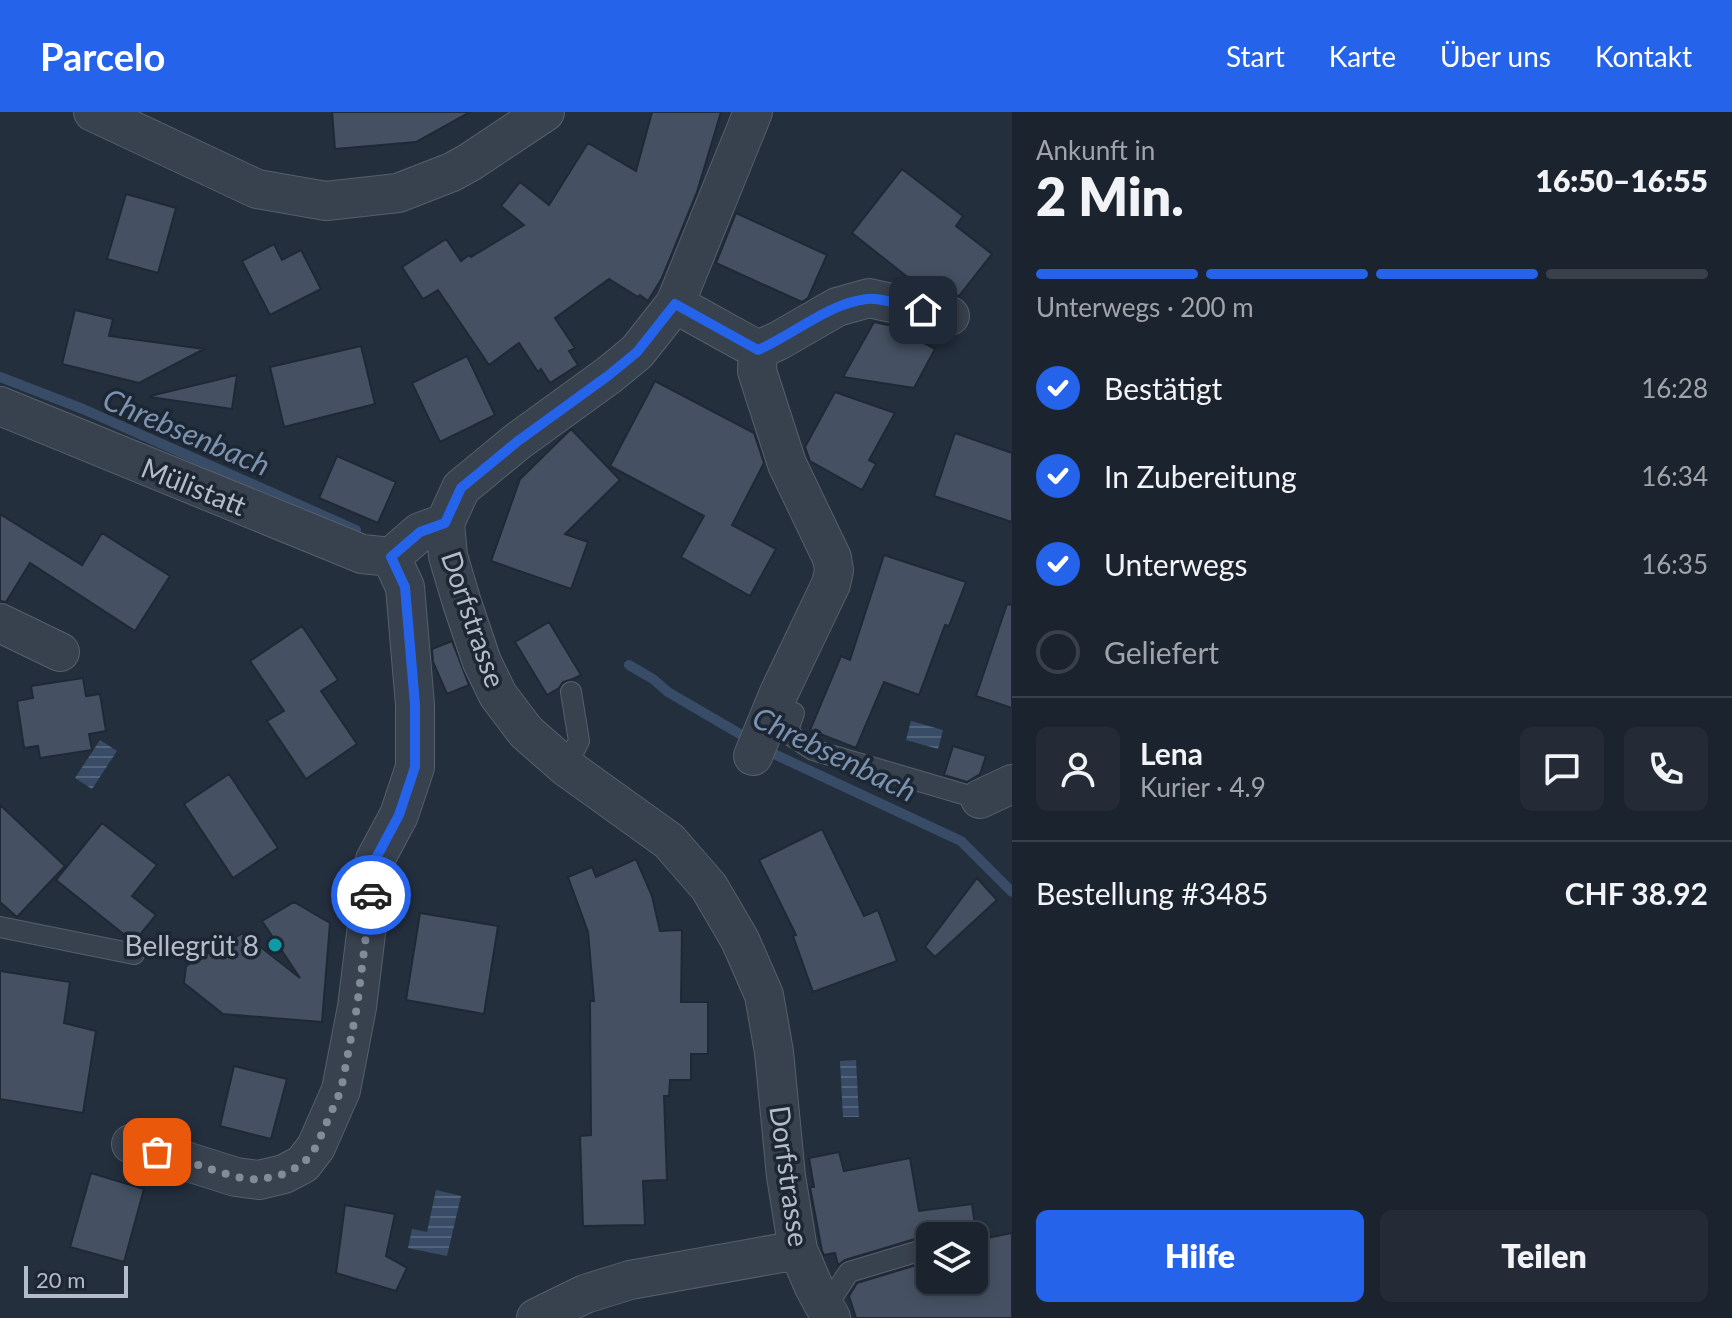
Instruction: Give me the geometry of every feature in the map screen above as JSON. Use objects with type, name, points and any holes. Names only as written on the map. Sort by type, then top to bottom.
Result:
[{"type":"street","points":[[93,112],[257,189],[326,201],[398,193],[452,172],[545,112]]},
{"type":"street","name":"Dorfstrasse","points":[[753,112],[675,304],[637,352],[461,488],[445,523],[448,556],[458,592],[482,662],[498,695],[526,732],[566,767],[669,841],[709,887],[740,940],[764,995],[798,1250],[827,1311]]},
{"type":"street","points":[[758,350],[837,307],[869,298],[950,316]]},
{"type":"street","points":[[675,304],[758,350]]},
{"type":"street","points":[[756,748],[831,586],[834,570],[832,558],[787,464],[757,371],[758,350]]},
{"type":"street","name":"Mülistatt","points":[[0,406],[362,554],[391,557]]},
{"type":"street","points":[[131,1144],[236,1177],[259,1180],[284,1174],[303,1164],[316,1147],[341,1090],[357,1007],[375,860],[399,815],[415,767],[415,705],[405,587],[391,557],[420,532],[445,523]]},
{"type":"street","points":[[0,623],[60,652]]},
{"type":"street","points":[[536,1318],[585,1294],[630,1280],[798,1250]]},
{"type":"lane","points":[[566,767],[579,741],[571,692]]},
{"type":"lane","points":[[794,713],[787,733],[813,750],[996,791]]},
{"type":"lane","points":[[0,927],[134,954]]},
{"type":"lane","points":[[827,1311],[849,1272],[916,1252]]},
{"type":"water","points":[[911,721],[943,730],[938,749],[906,740]]},
{"type":"water","points":[[100,740],[117,751],[92,789],[75,778]]},
{"type":"water","points":[[856,1060],[859,1117],[843,1117],[840,1061]]},
{"type":"water","points":[[436,1190],[461,1196],[447,1256],[408,1248],[412,1229],[427,1232]]},
{"type":"building","points":[[332,112],[470,112],[416,142],[335,149]]},
{"type":"building","points":[[652,112],[721,112],[697,192],[662,278],[648,301],[609,279],[555,318],[575,348],[569,351],[578,365],[550,383],[541,369],[538,372],[519,343],[489,365],[438,290],[423,299],[402,267],[446,239],[461,261],[524,225],[501,206],[520,182],[549,205],[588,143],[636,171]]},
{"type":"building","points":[[902,169],[963,216],[956,226],[992,254],[959,296],[920,287],[852,233]]},
{"type":"building","points":[[126,194],[176,208],[158,273],[107,259]]},
{"type":"building","points":[[736,213],[827,255],[808,298],[802,302],[716,263]]},
{"type":"building","points":[[274,244],[282,260],[301,250],[321,289],[270,315],[242,261]]},
{"type":"building","points":[[75,310],[113,319],[109,336],[204,349],[139,383],[62,364]]},
{"type":"building","points":[[874,322],[893,326],[935,349],[914,388],[843,377]]},
{"type":"building","points":[[361,346],[375,404],[284,427],[270,367]]},
{"type":"building","points":[[467,356],[495,415],[440,442],[412,383]]},
{"type":"building","points":[[237,375],[232,409],[150,397],[150,396]]},
{"type":"building","points":[[655,381],[754,433],[764,463],[732,525],[776,549],[750,596],[681,557],[704,516],[610,466]]},
{"type":"building","points":[[835,392],[895,413],[869,460],[876,464],[862,490],[810,461],[805,447]]},
{"type":"building","points":[[571,429],[620,480],[565,534],[588,542],[571,589],[491,561],[520,479]]},
{"type":"building","points":[[955,433],[1012,453],[1012,522],[934,496]]},
{"type":"building","points":[[337,456],[396,482],[378,523],[319,498]]},
{"type":"building","points":[[0,514],[82,565],[102,533],[170,576],[135,631],[30,563],[6,602],[0,601]]},
{"type":"building","points":[[884,555],[966,582],[949,626],[945,625],[919,695],[884,682],[856,748],[810,730],[841,656],[850,660]]},
{"type":"building","points":[[1007,604],[1012,605],[1012,708],[976,696]]},
{"type":"building","points":[[549,622],[581,675],[563,682],[547,695],[515,642]]},
{"type":"building","points":[[302,626],[338,680],[321,691],[357,744],[306,779],[267,721],[284,711],[250,661]]},
{"type":"building","points":[[452,641],[469,685],[447,694],[433,662],[432,649]]},
{"type":"building","points":[[83,678],[86,696],[100,694],[106,731],[89,734],[92,750],[40,758],[38,746],[24,748],[17,701],[33,698],[31,686]]},
{"type":"building","points":[[953,746],[986,756],[980,774],[967,782],[944,775]]},
{"type":"building","points":[[229,774],[278,848],[233,878],[184,804]]},
{"type":"building","points":[[0,805],[65,866],[17,917],[0,902]]},
{"type":"building","points":[[102,823],[157,865],[132,896],[156,915],[135,941],[56,880]]},
{"type":"building","points":[[822,829],[864,916],[878,910],[897,961],[813,992],[793,936],[796,935],[759,860]]},
{"type":"building","points":[[636,859],[652,896],[660,931],[682,930],[681,1002],[708,1002],[708,1054],[691,1054],[691,1080],[670,1080],[669,1096],[664,1096],[667,1180],[643,1181],[645,1225],[583,1226],[580,1136],[591,1135],[590,1001],[594,1001],[588,932],[568,877],[592,867],[596,877]]},
{"type":"building","points":[[977,878],[997,900],[935,957],[925,947]]},
{"type":"building","name":"Bellegrüt 8","points":[[294,902],[330,923],[322,1022],[223,1014],[184,983],[186,966],[243,933],[300,978],[262,921]]},
{"type":"building","points":[[420,913],[498,926],[484,1014],[406,1000]]},
{"type":"building","points":[[0,971],[70,982],[64,1023],[96,1031],[83,1113],[0,1099]]},
{"type":"building","points":[[234,1066],[287,1079],[271,1139],[220,1126]]},
{"type":"building","points":[[839,1152],[844,1171],[910,1158],[919,1211],[972,1204],[974,1222],[916,1222],[916,1239],[845,1260],[838,1265],[835,1253],[824,1255],[822,1251],[810,1187],[814,1187],[809,1158]]},
{"type":"building","points":[[91,1173],[144,1189],[124,1262],[70,1247]]},
{"type":"building","points":[[345,1205],[395,1214],[386,1256],[407,1268],[396,1291],[336,1273]]},
{"type":"building","points":[[1012,1233],[1012,1318],[856,1318],[849,1296],[857,1283],[916,1265],[916,1294],[988,1294],[988,1238]]},
{"type":"waterway","name":"Chrebsenbach","points":[[0,377],[83,409],[356,530]]},
{"type":"waterway","name":"Chrebsenbach","points":[[629,665],[668,692],[774,754],[961,841],[1012,892]]},
{"type":"way so far","points":[[157,1152],[236,1177],[259,1180],[284,1174],[303,1164],[316,1147],[341,1090],[357,1007],[371,895]]},
{"type":"place","name":"Bellegrüt 8","points":[[275,945]]},
{"type":"route","points":[[371,895],[375,860],[399,815],[415,767],[415,705],[405,587],[391,557],[420,532],[445,523],[461,488],[637,352],[675,304],[758,350],[837,307],[869,298],[923,310]]}]
